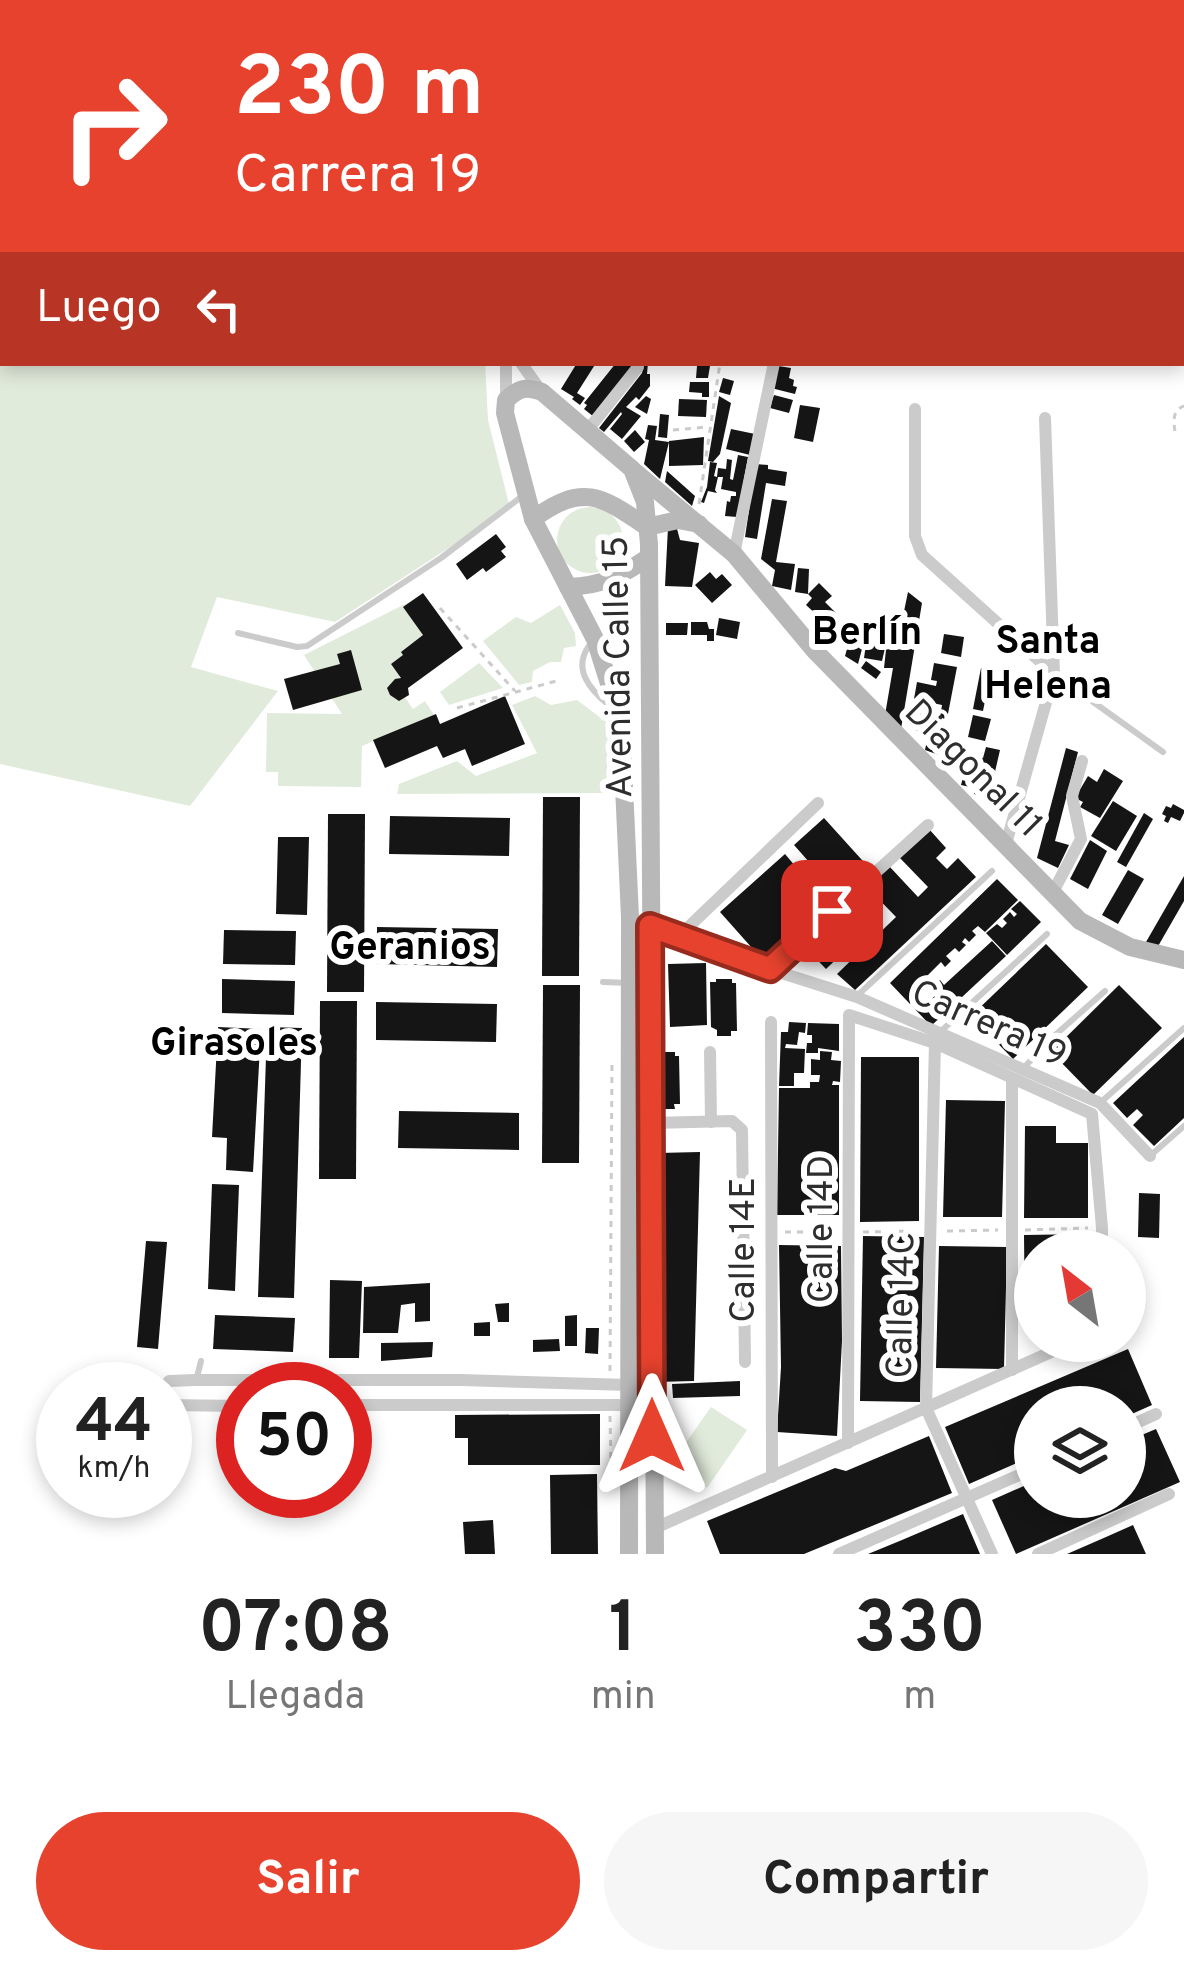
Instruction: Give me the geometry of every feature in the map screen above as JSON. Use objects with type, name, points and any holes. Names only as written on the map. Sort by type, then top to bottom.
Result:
[{"type":"main road","points":[[506,400],[518,389],[542,392],[632,469]]},
{"type":"main road","name":"Avenida Calle 15","points":[[506,400],[505,413],[533,519],[595,638],[618,712],[622,743],[630,983],[629,1554]]},
{"type":"main road","name":"Avenida Calle 15","points":[[632,469],[645,502],[650,556],[655,1554]]},
{"type":"main road","name":"Diagonal 11","points":[[632,469],[734,554],[815,650],[1080,921],[1130,946],[1184,960]]},
{"type":"main road","points":[[533,519],[569,497],[584,496],[616,506],[647,527],[678,520],[700,524]]},
{"type":"main road","points":[[568,587],[616,579],[650,556]]},
{"type":"main road","points":[[629,1529],[655,1528]]},
{"type":"street","points":[[506,366],[506,400]]},
{"type":"street","points":[[523,366],[542,392]]},
{"type":"street","points":[[734,554],[772,366]]},
{"type":"street","points":[[586,431],[638,367]]},
{"type":"street","points":[[915,409],[915,536],[922,555],[1054,674]]},
{"type":"street","points":[[1006,844],[1054,674],[1045,418]]},
{"type":"street","points":[[1053,892],[1081,839],[1072,796],[1082,761]]},
{"type":"street","points":[[678,937],[818,802]]},
{"type":"street","points":[[770,969],[928,825]]},
{"type":"street","name":"Carrera 19","points":[[650,926],[857,997],[938,1038]]},
{"type":"street","name":"Calle 14D","points":[[848,1443],[849,1015],[938,1038]]},
{"type":"street","name":"Calle 14E","points":[[771,1022],[772,1477]]},
{"type":"street","points":[[938,1038],[1096,1109],[1102,1230]]},
{"type":"street","name":"Calle 14C","points":[[938,1038],[926,1408],[992,1554]]},
{"type":"street","points":[[710,1052],[711,1122]]},
{"type":"street","points":[[1012,1370],[1018,1074]]},
{"type":"street","name":"Carrera 19","points":[[1096,1109],[1150,1156]]},
{"type":"street","points":[[651,1123],[732,1121],[742,1130],[745,1362]]},
{"type":"street","points":[[655,1528],[1030,1362]]},
{"type":"street","points":[[192,1380],[461,1380],[629,1395]]},
{"type":"street","points":[[372,1404],[629,1395]]},
{"type":"street","points":[[1146,1419],[1156,1414]]},
{"type":"street","points":[[839,1554],[1014,1477]]},
{"type":"street","points":[[1037,1554],[1168,1494]]},
{"type":"lane","points":[[238,633],[307,646],[528,492]]},
{"type":"lane","points":[[1054,674],[1163,752]]},
{"type":"lane","points":[[857,997],[992,871]]},
{"type":"lane","points":[[938,1038],[1047,934]]},
{"type":"lane","points":[[603,982],[630,983]]},
{"type":"lane","points":[[1018,1074],[1106,991]]},
{"type":"lane","points":[[1096,1109],[1184,1028]]},
{"type":"lane","points":[[1150,1156],[1184,1126]]},
{"type":"lane","points":[[196,1380],[201,1361]]},
{"type":"path","points":[[700,524],[698,501],[719,366]]},
{"type":"path","points":[[1174,431],[1173,418],[1184,406]]},
{"type":"path","points":[[673,430],[709,426]]},
{"type":"path","points":[[440,608],[515,691]]},
{"type":"path","points":[[457,708],[560,680]]},
{"type":"green space","points":[[0,366],[485,366],[488,420],[510,508],[335,622],[217,597],[191,667],[278,691],[190,806],[0,764]]},
{"type":"green space","points":[[590,507],[613,517],[623,540],[613,563],[590,573],[567,563],[557,540],[567,517]]},
{"type":"green space","points":[[417,598],[442,630],[395,683],[413,709],[425,701],[434,715],[362,746],[361,787],[278,786],[278,772],[266,772],[267,713],[342,714],[304,655]]},
{"type":"green space","points":[[560,605],[575,633],[576,646],[564,648],[561,662],[533,671],[532,682],[519,685],[483,641],[516,617],[531,623]]},
{"type":"green space","points":[[479,663],[503,688],[449,705],[440,692]]},
{"type":"green space","points":[[535,696],[551,705],[577,700],[609,724],[606,793],[397,794],[399,784],[457,761],[476,776],[537,753],[512,705]]},
{"type":"green space","points":[[711,1407],[747,1430],[707,1488],[671,1464]]},
{"type":"building","points":[[575,366],[594,366],[577,393],[585,398],[580,405],[561,389]]},
{"type":"building","points":[[614,366],[635,367],[594,417],[584,403]]},
{"type":"building","points":[[648,366],[650,386],[626,407],[641,416],[622,439],[610,429],[621,412],[604,432],[599,428]]},
{"type":"building","points":[[697,366],[710,366],[708,378],[696,378]]},
{"type":"building","points":[[778,366],[791,368],[795,394],[771,388]]},
{"type":"building","points":[[723,378],[734,381],[730,395],[719,392]]},
{"type":"building","points":[[690,382],[709,382],[709,397],[689,392]]},
{"type":"building","points":[[774,395],[793,400],[789,413],[770,408]]},
{"type":"building","points":[[646,396],[651,399],[647,414],[635,407]]},
{"type":"building","points":[[719,396],[731,403],[720,454],[713,462],[708,461]]},
{"type":"building","points":[[679,399],[707,400],[706,417],[678,416]]},
{"type":"building","points":[[800,405],[820,408],[813,442],[794,438]]},
{"type":"building","points":[[660,414],[669,415],[667,438],[658,437]]},
{"type":"building","points":[[648,425],[657,426],[655,440],[669,442],[660,479],[644,464]]},
{"type":"building","points":[[731,429],[755,434],[750,455],[726,449]]},
{"type":"building","points":[[635,430],[645,442],[634,452],[624,441]]},
{"type":"building","points":[[704,437],[703,465],[669,466],[669,441]]},
{"type":"building","points":[[738,455],[748,457],[737,517],[725,516],[727,501],[736,492],[721,489],[723,477],[718,477],[717,493],[708,491],[701,502],[710,462],[717,463],[717,477],[718,468],[726,469],[727,459],[732,460],[733,480]]},
{"type":"building","points":[[756,464],[787,472],[785,486],[766,483],[757,539],[745,537]]},
{"type":"building","points":[[667,471],[695,496],[692,506],[665,482]]},
{"type":"building","points":[[772,499],[787,501],[776,562],[795,564],[791,590],[772,586],[775,570],[761,559]]},
{"type":"building","points":[[676,525],[680,540],[699,543],[692,587],[665,586],[668,527]]},
{"type":"building","points":[[496,534],[506,547],[501,551],[506,557],[467,580],[456,564]]},
{"type":"building","points":[[798,568],[809,569],[808,594],[795,592]]},
{"type":"building","points":[[710,572],[716,579],[722,574],[732,585],[712,603],[695,585]]},
{"type":"building","points":[[819,583],[832,596],[825,602],[838,622],[823,637],[811,625],[819,617],[806,605],[812,598],[808,594]]},
{"type":"building","points":[[908,592],[922,603],[901,729],[885,715],[893,668],[884,668],[890,614],[902,621]]},
{"type":"building","points":[[423,593],[463,648],[408,688],[409,695],[399,701],[387,688],[401,678],[391,664],[423,635],[403,607]]},
{"type":"building","points":[[719,618],[740,622],[737,639],[716,635]]},
{"type":"building","points":[[691,622],[707,622],[714,629],[714,641],[707,641],[707,635],[691,635]]},
{"type":"building","points":[[666,623],[688,623],[687,635],[666,635]]},
{"type":"building","points":[[869,623],[885,626],[882,661],[864,658]]},
{"type":"building","points":[[944,634],[964,637],[961,657],[941,653]]},
{"type":"building","points":[[849,642],[862,649],[858,664],[845,656]]},
{"type":"building","points":[[351,650],[362,690],[293,710],[284,679],[340,664],[337,654]]},
{"type":"building","points":[[866,661],[881,672],[876,679],[861,668]]},
{"type":"building","points":[[934,663],[957,667],[947,719],[940,718],[942,705],[914,699],[917,682],[936,686],[937,681],[931,680]]},
{"type":"building","points":[[981,668],[990,677],[1002,679],[999,698],[986,696],[983,711],[973,709]]},
{"type":"building","points":[[505,696],[525,744],[472,766],[465,749],[443,758],[437,746],[385,768],[373,740],[436,714],[440,724]]},
{"type":"building","points":[[914,710],[931,714],[928,723],[913,719],[927,728],[924,736],[909,725]]},
{"type":"building","points":[[973,715],[991,719],[985,741],[968,737]]},
{"type":"building","points":[[931,720],[947,724],[939,755],[925,750]]},
{"type":"building","points":[[986,747],[1000,750],[989,798],[961,785],[969,755],[983,758]]},
{"type":"building","points":[[1066,748],[1078,752],[1055,841],[1069,845],[1058,868],[1037,858]]},
{"type":"building","points":[[1104,769],[1123,781],[1100,818],[1080,807],[1083,802],[1075,798],[1088,776],[1097,782]]},
{"type":"building","points":[[543,797],[580,797],[579,976],[542,976]]},
{"type":"building","points":[[1113,801],[1137,816],[1116,851],[1091,836]]},
{"type":"building","points":[[1173,804],[1184,813],[1180,821],[1171,817],[1168,823],[1162,814]]},
{"type":"building","points":[[1144,813],[1153,819],[1126,867],[1117,862]]},
{"type":"building","points":[[328,814],[365,814],[364,992],[327,992]]},
{"type":"building","points":[[390,816],[510,818],[509,856],[389,854]]},
{"type":"building","points":[[824,818],[871,870],[767,965],[720,912],[785,854],[807,880],[817,871],[794,845]]},
{"type":"building","points":[[929,829],[946,848],[936,858],[947,869],[958,858],[976,877],[855,990],[837,974],[896,917],[867,887],[889,866],[918,897],[928,887],[899,857]]},
{"type":"building","points":[[278,837],[309,837],[307,915],[276,914]]},
{"type":"building","points":[[1090,840],[1107,851],[1088,889],[1070,879]]},
{"type":"building","points":[[1128,870],[1144,879],[1118,924],[1102,915]]},
{"type":"building","points":[[1184,876],[1184,901],[1157,948],[1146,942]]},
{"type":"building","points":[[997,879],[1018,900],[985,932],[978,926],[972,931],[976,935],[969,942],[965,938],[966,945],[959,952],[955,948],[946,956],[951,961],[945,967],[941,962],[913,990],[918,995],[910,1004],[890,983]]},
{"type":"building","points":[[859,895],[881,919],[858,939],[837,916]]},
{"type":"building","points":[[1020,901],[1041,922],[1007,955],[986,933],[997,924],[1002,928],[1010,912],[1014,917],[1017,914],[1011,909]]},
{"type":"building","points":[[828,924],[849,947],[826,969],[804,946]]},
{"type":"building","points":[[377,927],[498,929],[497,967],[377,964]]},
{"type":"building","points":[[224,930],[296,931],[295,965],[223,964]]},
{"type":"building","points":[[992,941],[1006,956],[931,1026],[912,1006],[920,997],[926,1004],[938,993],[932,987],[940,980],[944,985]]},
{"type":"building","points":[[1046,944],[1088,987],[1013,1059],[971,1016]]},
{"type":"building","points":[[706,963],[707,1025],[670,1027],[668,964]]},
{"type":"building","points":[[222,979],[295,981],[294,1015],[222,1013]]},
{"type":"building","points":[[710,982],[736,983],[737,1031],[731,1031],[731,1036],[717,1036],[711,1027]]},
{"type":"building","points":[[543,985],[580,985],[579,1163],[542,1163]]},
{"type":"building","points":[[1119,985],[1162,1028],[1093,1095],[1051,1052]]},
{"type":"building","points":[[320,1001],[357,1001],[356,1179],[319,1179]]},
{"type":"building","points":[[376,1002],[497,1004],[496,1042],[376,1040]]},
{"type":"building","points":[[789,1022],[806,1023],[797,1045],[786,1044],[785,1048],[805,1049],[804,1073],[794,1073],[794,1086],[779,1086],[781,1032],[788,1032]]},
{"type":"building","points":[[808,1023],[839,1024],[839,1051],[818,1048],[818,1053],[806,1053],[807,1043],[812,1043]]},
{"type":"building","points":[[218,1027],[261,1029],[253,1172],[226,1170],[227,1138],[212,1137]]},
{"type":"building","points":[[267,1027],[302,1028],[294,1298],[258,1297]]},
{"type":"building","points":[[1184,1037],[1184,1118],[1154,1146],[1133,1125],[1143,1115],[1137,1109],[1127,1118],[1113,1103]]},
{"type":"building","points":[[820,1051],[832,1052],[831,1060],[841,1061],[840,1082],[832,1085],[839,1085],[839,1215],[777,1215],[779,1088],[810,1088],[810,1082],[819,1082],[820,1075],[811,1075],[811,1059],[820,1060]]},
{"type":"building","points":[[659,1052],[679,1056],[680,1104],[674,1104],[675,1109],[660,1109]]},
{"type":"building","points":[[861,1057],[919,1057],[919,1221],[860,1222]]},
{"type":"building","points":[[946,1100],[1005,1101],[1002,1217],[943,1217]]},
{"type":"building","points":[[399,1111],[519,1113],[519,1150],[398,1148]]},
{"type":"building","points":[[1025,1126],[1056,1126],[1056,1143],[1088,1143],[1088,1218],[1024,1218]]},
{"type":"building","points":[[700,1152],[694,1381],[655,1382],[658,1153]]},
{"type":"building","points":[[212,1184],[239,1185],[235,1291],[208,1289]]},
{"type":"building","points":[[1139,1193],[1160,1194],[1159,1238],[1146,1237],[1146,1230],[1138,1230]]},
{"type":"building","points":[[863,1236],[924,1237],[920,1402],[860,1401]]},
{"type":"building","points":[[146,1241],[167,1242],[158,1349],[137,1347]]},
{"type":"building","points":[[779,1245],[841,1246],[837,1436],[777,1432]]},
{"type":"building","points":[[939,1246],[1007,1247],[1004,1369],[936,1368]]},
{"type":"building","points":[[330,1280],[362,1281],[359,1358],[329,1358]]},
{"type":"building","points":[[430,1283],[430,1321],[415,1322],[415,1303],[401,1305],[398,1333],[363,1333],[364,1287]]},
{"type":"building","points":[[509,1303],[509,1322],[498,1322],[495,1304]]},
{"type":"building","points":[[215,1315],[295,1318],[293,1352],[213,1349]]},
{"type":"building","points":[[577,1315],[577,1346],[565,1346],[565,1316]]},
{"type":"building","points":[[490,1322],[490,1336],[474,1336],[474,1323]]},
{"type":"building","points":[[586,1328],[599,1328],[598,1354],[585,1353]]},
{"type":"building","points":[[559,1339],[560,1351],[533,1352],[533,1340]]},
{"type":"building","points":[[433,1342],[432,1357],[381,1361],[381,1343]]},
{"type":"building","points":[[1098,1362],[1134,1362],[1144,1386],[1041,1386]]},
{"type":"building","points":[[740,1381],[740,1396],[673,1398],[672,1384]]},
{"type":"building","points":[[1014,1398],[1014,1464],[969,1484],[945,1427]]},
{"type":"building","points":[[600,1414],[600,1465],[468,1465],[468,1438],[455,1438],[455,1415]]},
{"type":"building","points":[[1156,1429],[1180,1482],[1146,1497],[1146,1433]]},
{"type":"building","points":[[929,1436],[952,1493],[804,1554],[720,1554],[707,1521],[835,1468],[846,1471]]},
{"type":"building","points":[[597,1474],[598,1554],[551,1554],[550,1475]]},
{"type":"building","points":[[1014,1490],[1014,1518],[1098,1518],[1016,1554],[992,1500]]},
{"type":"building","points":[[963,1514],[980,1554],[868,1554],[902,1540]]},
{"type":"building","points":[[493,1520],[495,1554],[465,1554],[463,1522]]},
{"type":"building","points":[[1133,1525],[1146,1554],[1067,1554],[1106,1537]]},
{"type":"district","name":"Berlín","points":[[867,630]]},
{"type":"district","name":"Santa Helena","points":[[1048,662]]},
{"type":"district","name":"Geranios","points":[[410,945]]},
{"type":"district","name":"Girasoles","points":[[234,1041]]},
{"type":"route","points":[[652,1436],[650,926],[770,969],[832,911]]}]
